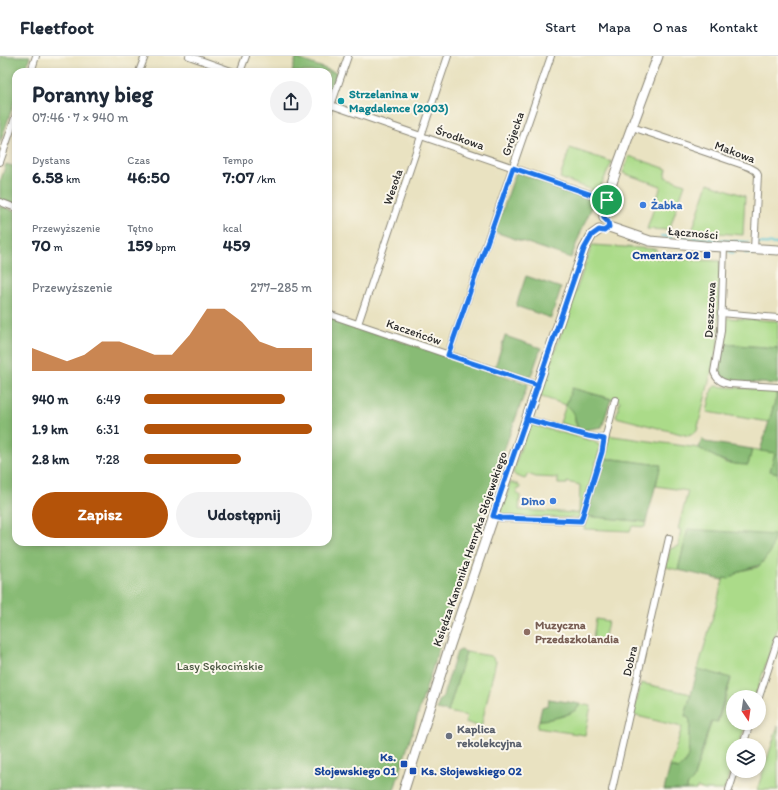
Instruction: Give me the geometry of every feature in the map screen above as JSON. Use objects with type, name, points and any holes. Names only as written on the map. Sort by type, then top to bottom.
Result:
[{"type":"street","points":[[32,68],[36,56]]},
{"type":"street","points":[[140,68],[145,56]]},
{"type":"street","points":[[189,56],[223,68]]},
{"type":"street","points":[[242,68],[246,56]]},
{"type":"street","points":[[332,100],[348,56]]},
{"type":"street","name":"Wesoła","points":[[358,324],[448,56]]},
{"type":"street","name":"Grójecka","points":[[448,355],[551,56]]},
{"type":"street","points":[[604,218],[600,219],[596,224],[599,230],[604,231],[609,227],[608,222],[604,218],[604,207],[658,56]]},
{"type":"street","name":"Środkowa","points":[[332,106],[607,200]]},
{"type":"street","points":[[0,162],[12,127]]},
{"type":"street","name":"Makowa","points":[[632,127],[749,167],[756,171],[758,175],[754,249]]},
{"type":"street","points":[[0,202],[12,206]]},
{"type":"street","name":"Łączności","points":[[609,227],[650,241],[778,250]]},
{"type":"street","name":"Księdza Kanonika Henryka Słojewskiego","points":[[404,790],[493,516],[584,249],[592,235],[599,230]]},
{"type":"street","name":"Deszczowa","points":[[724,247],[720,342],[714,372],[717,379],[729,384],[778,387]]},
{"type":"street","points":[[722,313],[778,318]]},
{"type":"street","name":"Kaczeńców","points":[[332,315],[538,385]]},
{"type":"street","points":[[493,516],[502,518],[581,521],[602,452],[604,439],[615,400]]},
{"type":"street","points":[[526,419],[604,439]]},
{"type":"street","name":"Dobra","points":[[612,790],[669,538]]},
{"type":"street","points":[[761,690],[778,639]]},
{"type":"street","points":[[729,790],[733,778]]},
{"type":"green space","points":[[0,56],[30,56],[26,68],[12,68],[12,108],[0,143]]},
{"type":"green space","points":[[296,58],[323,68],[293,68]]},
{"type":"green space","points":[[332,71],[337,73],[332,86]]},
{"type":"green space","points":[[570,148],[612,162],[598,192],[560,178]]},
{"type":"green space","points":[[629,156],[667,169],[665,177],[685,184],[669,230],[647,229],[661,186],[623,173]]},
{"type":"green space","points":[[6,164],[12,166],[12,204],[0,200],[0,182]]},
{"type":"green space","points":[[516,172],[595,200],[571,258],[495,232]]},
{"type":"green space","points":[[708,183],[745,196],[743,235],[692,231]]},
{"type":"green space","name":"Lasy Sękocińskie","points":[[0,206],[12,210],[12,546],[332,546],[332,318],[528,384],[483,508],[394,790],[0,790]]},
{"type":"green space","points":[[592,245],[656,249],[656,258],[720,261],[718,344],[697,431],[689,436],[616,417],[620,401],[572,388],[572,408],[578,428],[560,423],[566,405],[539,396]]},
{"type":"green space","points":[[526,276],[561,288],[551,318],[516,306]]},
{"type":"green space","points":[[724,319],[778,321],[778,348],[723,344]]},
{"type":"green space","points":[[505,336],[541,348],[531,376],[528,378],[495,367]]},
{"type":"green space","points":[[723,344],[778,348],[778,384],[728,381],[721,377],[717,371]]},
{"type":"green space","points":[[715,386],[778,391],[769,422],[707,412],[712,389]]},
{"type":"green space","points":[[572,388],[611,399],[602,427],[583,430],[578,428],[572,410],[566,405]]},
{"type":"green space","points":[[778,392],[778,473],[770,471],[775,453],[760,451]]},
{"type":"green space","points":[[533,425],[593,441],[599,445],[600,448],[581,515],[578,518],[501,516],[498,514],[503,497],[506,497],[510,483],[517,484],[520,487],[520,489],[517,489],[517,494],[520,495],[519,510],[579,513],[580,485],[567,482],[567,484],[558,484],[558,478],[536,477],[528,474],[525,479],[516,476],[513,473],[527,427]]},
{"type":"green space","points":[[606,435],[699,448],[726,463],[748,465],[752,449],[775,453],[770,471],[778,473],[778,627],[757,690],[728,690],[731,679],[698,669],[724,577],[740,571],[758,567],[766,558],[688,529],[678,570],[666,567],[670,549],[678,546],[681,529],[678,529],[688,491],[656,486],[660,465],[614,459],[601,459]]},
{"type":"green space","points":[[702,438],[705,442],[752,449],[748,465],[734,464],[722,460],[699,448]]},
{"type":"green space","points":[[601,459],[614,459],[661,465],[646,522],[585,516]]},
{"type":"green space","points":[[585,516],[646,522],[645,527],[632,526],[630,531],[584,529],[586,524],[583,521]]},
{"type":"green space","points":[[688,529],[775,535],[770,553],[760,565],[740,571],[729,579],[724,578],[723,580],[678,570]]},
{"type":"green space","points":[[596,619],[608,621],[603,646],[592,644]]},
{"type":"green space","points":[[461,650],[466,652],[448,712],[437,709],[439,701],[442,699],[457,652]]},
{"type":"green space","points":[[466,652],[491,656],[496,661],[481,727],[465,722],[467,716],[448,712]]},
{"type":"green space","points":[[698,669],[731,678],[717,722],[711,721],[693,780],[688,785],[686,790],[664,790],[670,767],[678,769],[687,758],[689,749],[690,724],[689,718],[685,716]]},
{"type":"green space","points":[[641,683],[691,694],[685,716],[689,718],[690,722],[688,753],[685,762],[678,769],[670,767],[682,727],[633,715]]},
{"type":"green space","points":[[726,696],[726,730],[744,730],[741,738],[726,738],[726,778],[728,778],[724,790],[705,790],[697,787],[696,790],[686,790],[688,785],[693,780],[712,720],[718,722]]},
{"type":"green space","points":[[549,699],[580,704],[578,708],[568,714],[556,718],[539,720],[542,707],[548,705]]},
{"type":"green space","points":[[580,704],[591,706],[585,735],[537,728],[539,720],[556,718],[568,714],[578,708]]},
{"type":"green space","points":[[778,726],[778,790],[757,790],[761,778],[766,778],[766,763]]},
{"type":"waterway","points":[[661,236],[672,237]]},
{"type":"waterway","points":[[678,237],[748,242]]},
{"type":"waterway","points":[[758,243],[778,244]]},
{"type":"waterway","points":[[729,252],[734,253]]},
{"type":"waterway","points":[[745,253],[778,255]]},
{"type":"place","name":"Strzelanina w Magdalence (2003)","points":[[341,101]]},
{"type":"place","name":"Żabka","points":[[643,205]]},
{"type":"place","name":"Cmentarz 02","points":[[707,255]]},
{"type":"place","name":"Dino","points":[[553,501]]},
{"type":"place","name":"Muzyczna Przedszkolandia","points":[[527,632]]},
{"type":"place","name":"Kaplica rekolekcyjna","points":[[449,736]]},
{"type":"place","name":"Ks. Słojewskiego 01","points":[[404,764]]},
{"type":"place","name":"Ks. Słojewskiego 02","points":[[413,771]]},
{"type":"route","points":[[607,200],[513,168],[448,355],[531,382],[538,385],[526,419],[493,516],[502,518],[581,521],[602,452],[604,439],[526,419],[577,270],[584,249],[594,233],[599,230],[607,230],[609,227],[608,222],[604,218],[604,207],[607,200]]}]
